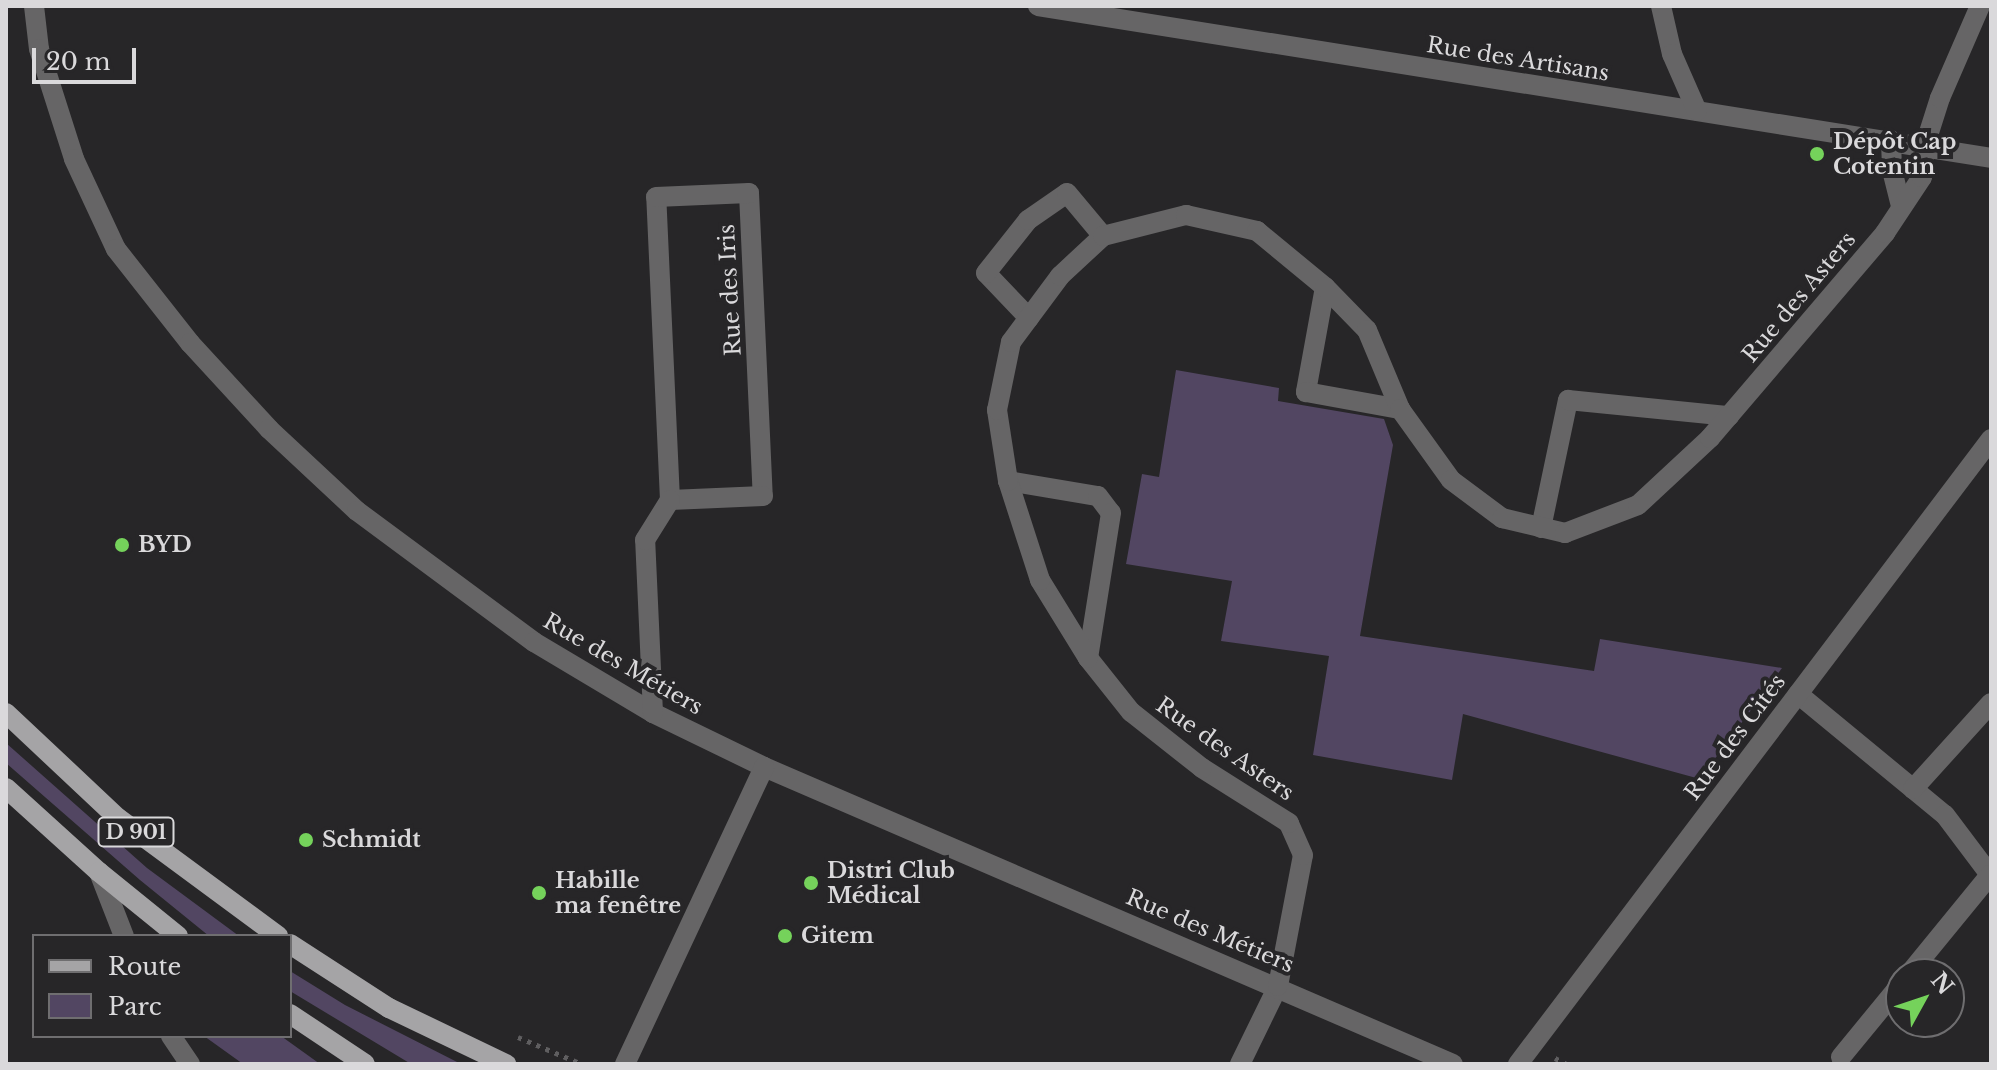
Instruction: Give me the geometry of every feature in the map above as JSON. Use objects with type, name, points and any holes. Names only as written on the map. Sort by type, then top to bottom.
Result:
[{"type":"main road","name":"D 901","points":[[6,713],[118,818],[275,934]]},
{"type":"main road","name":"D 901","points":[[6,788],[99,872],[176,934]]},
{"type":"main road","points":[[292,945],[389,1008],[506,1064]]},
{"type":"main road","points":[[292,1015],[365,1064]]},
{"type":"street","name":"Rue des Métiers","points":[[34,6],[39,49],[74,159],[116,249],[190,343],[269,429],[357,511],[534,642],[653,713],[764,767],[1453,1064]]},
{"type":"street","points":[[1661,6],[1672,54],[1697,111]]},
{"type":"street","name":"Rue des Asters","points":[[1240,1064],[1278,986],[1303,855],[1289,823],[1202,768],[1131,712],[1088,658],[1040,580],[1008,481],[997,410],[1011,342],[1060,276],[1103,236],[1186,215],[1257,231],[1325,287],[1367,330],[1400,409],[1451,480],[1502,518],[1565,533],[1638,505],[1729,416],[1885,233],[1922,177],[1925,145],[1945,84],[1980,6]]},
{"type":"street","name":"Rue des Artisans","points":[[1045,7],[1925,145],[1991,158]]},
{"type":"street","points":[[1891,140],[1892,170],[1901,206]]},
{"type":"street","name":"Rue des Iris","points":[[749,193],[763,496],[670,500],[656,197],[749,193]]},
{"type":"street","points":[[1029,318],[986,273],[1028,220],[1067,193],[1103,236]]},
{"type":"street","points":[[1325,287],[1306,392],[1400,409]]},
{"type":"street","points":[[1541,528],[1568,400],[1729,416]]},
{"type":"street","name":"Rue des Cités","points":[[1518,1064],[1991,439]]},
{"type":"street","points":[[1008,481],[1098,496],[1111,513],[1088,658]]},
{"type":"street","points":[[653,713],[645,540],[670,500]]},
{"type":"street","points":[[1798,694],[1945,815],[1991,875],[1922,958]]},
{"type":"street","points":[[1913,789],[1991,703]]},
{"type":"street","points":[[625,1064],[764,767]]},
{"type":"street","points":[[99,872],[123,934]]},
{"type":"street","points":[[1841,1057],[1885,1003]]},
{"type":"street","points":[[172,1038],[190,1064]]},
{"type":"path","points":[[513,1034],[582,1064]]},
{"type":"green space","points":[[1176,370],[1279,388],[1278,401],[1384,419],[1393,445],[1360,636],[1594,671],[1600,639],[1782,668],[1700,779],[1463,714],[1452,780],[1313,755],[1329,656],[1221,641],[1232,581],[1126,564],[1142,474],[1159,477]]},
{"type":"green space","points":[[6,743],[147,868],[236,934],[207,934],[6,763]]},
{"type":"green space","points":[[292,972],[345,1005],[461,1064],[411,1064],[292,992]]},
{"type":"green space","points":[[207,1038],[284,1038],[320,1064],[243,1064]]},
{"type":"place","name":"Dépôt Cap Cotentin","points":[[1817,154]]},
{"type":"place","name":"BYD","points":[[122,545]]},
{"type":"place","name":"Schmidt","points":[[306,840]]},
{"type":"place","name":"Distri Club Médical","points":[[811,883]]},
{"type":"place","name":"Habille ma fenêtre","points":[[539,893]]},
{"type":"place","name":"Gitem","points":[[785,936]]}]
